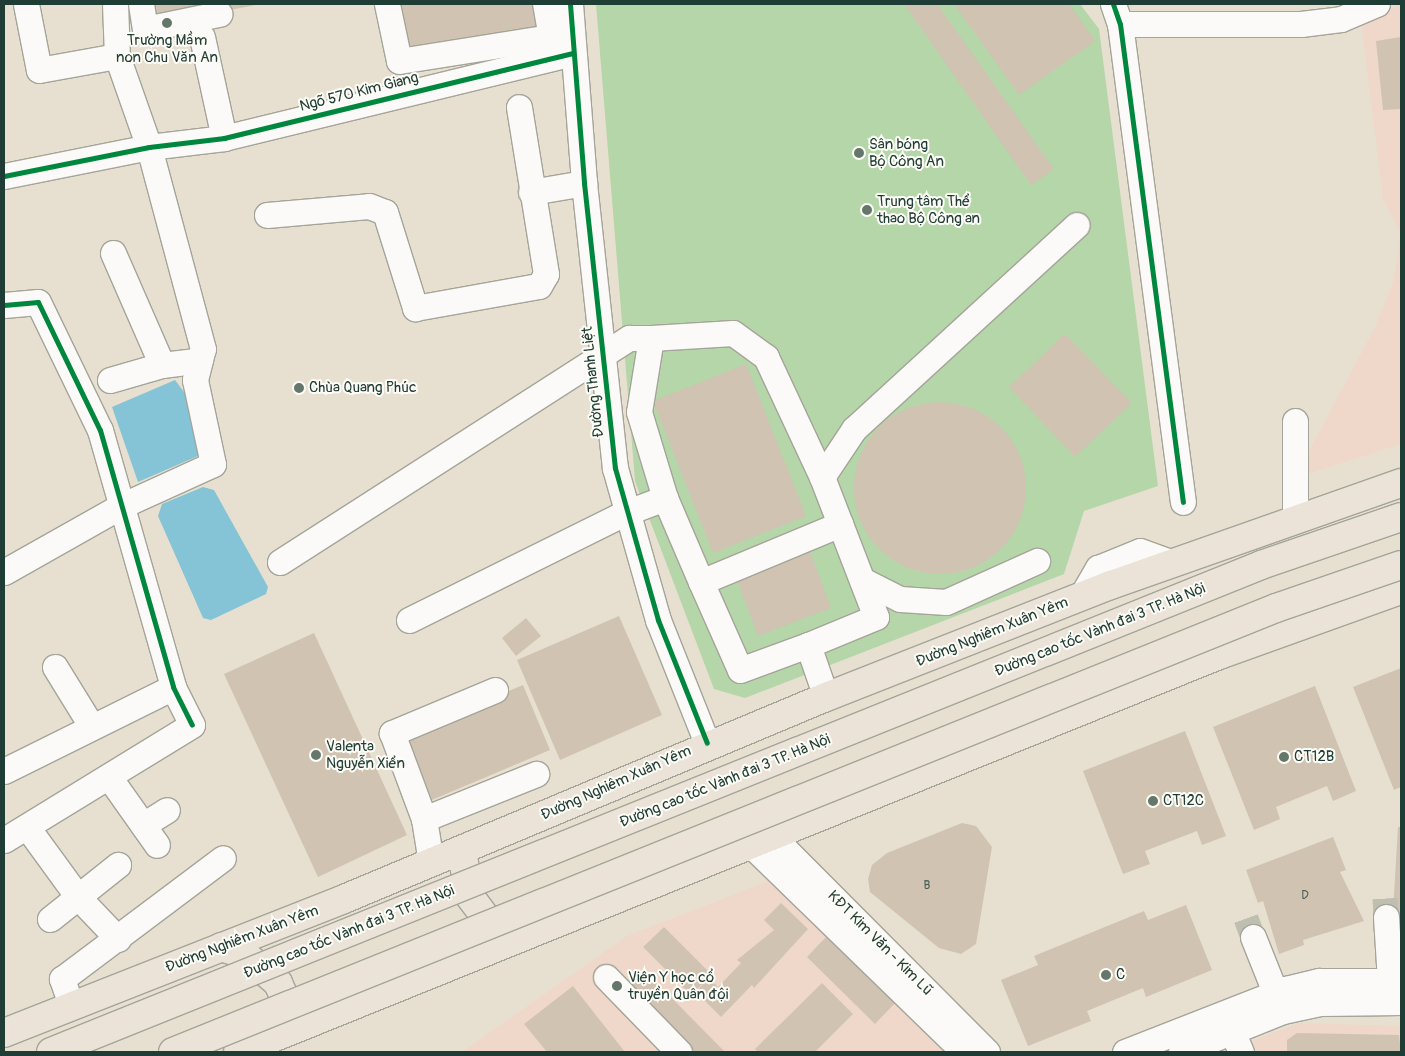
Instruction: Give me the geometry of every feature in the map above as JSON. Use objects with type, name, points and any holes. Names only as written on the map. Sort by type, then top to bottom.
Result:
[{"type":"main road","name":"Đường Nghiêm Xuân Yêm","points":[[4,1033],[467,848],[707,743],[826,696],[1081,597],[1401,483]]},
{"type":"main road","name":"Đường cao tốc Vành đai 3 TP. Hà Nội","points":[[51,1052],[1252,569],[1401,517]]},
{"type":"main road","points":[[173,1052],[1276,608],[1401,565]]},
{"type":"main road","points":[[238,1052],[508,939],[1228,652],[1401,590]]},
{"type":"main road","points":[[467,848],[462,869],[468,894],[488,922],[508,939]]},
{"type":"main road","points":[[221,947],[244,954],[278,983],[283,994],[281,1035]]},
{"type":"main road","points":[[4,1042],[11,1052]]},
{"type":"street","points":[[26,4],[39,70],[117,56]]},
{"type":"street","points":[[4,572],[121,506],[213,464],[194,380],[203,349],[149,147],[117,56],[115,4]]},
{"type":"street","points":[[141,4],[145,29],[220,14]]},
{"type":"street","points":[[387,4],[399,61],[551,37],[546,4]]},
{"type":"street","name":"Đường Thanh Liệt","points":[[570,4],[584,183],[615,468],[625,513],[658,620],[707,743]]},
{"type":"street","points":[[1183,502],[1117,14],[1301,24],[1342,19],[1377,4]]},
{"type":"street","points":[[202,37],[224,138]]},
{"type":"street","name":"Ngõ 570 Kim Giang","points":[[4,176],[149,147],[224,138],[573,53]]},
{"type":"street","points":[[267,215],[369,206],[385,212],[415,308],[544,282],[519,107]]},
{"type":"street","points":[[531,192],[584,183]]},
{"type":"street","points":[[822,477],[854,429],[1077,225]]},
{"type":"street","points":[[113,253],[162,365]]},
{"type":"street","points":[[4,305],[38,302],[100,430],[173,688],[192,726],[4,840]]},
{"type":"street","points":[[280,562],[629,338],[733,333],[766,357],[822,477],[876,617],[740,670],[665,498],[639,412],[651,338]]},
{"type":"street","points":[[110,380],[162,365],[200,360]]},
{"type":"street","points":[[1295,421],[1295,520]]},
{"type":"street","points":[[409,620],[625,513],[665,498]]},
{"type":"street","points":[[701,582],[840,524]]},
{"type":"street","points":[[862,580],[900,599],[946,602],[1037,561]]},
{"type":"street","points":[[808,645],[826,696]]},
{"type":"street","points":[[55,667],[92,728]]},
{"type":"street","points":[[4,771],[173,688]]},
{"type":"street","points":[[431,862],[424,818],[392,733],[495,690]]},
{"type":"street","points":[[424,818],[536,774]]},
{"type":"street","points":[[110,777],[150,835],[167,810]]},
{"type":"street","points":[[27,826],[78,897],[118,940]]},
{"type":"street","name":"KĐT Kim Văn - Kim Lũ","points":[[760,839],[926,1002],[987,1052]]},
{"type":"street","points":[[71,1006],[62,979],[118,940],[223,858]]},
{"type":"street","points":[[50,919],[118,865]]},
{"type":"street","points":[[1181,1052],[1243,1027],[1358,991],[1398,988],[1386,916]]},
{"type":"street","points":[[1254,937],[1275,992]]},
{"type":"street","points":[[606,978],[665,1048]]},
{"type":"street","points":[[1125,1052],[1243,1027],[1275,992],[1319,981],[1358,991]]},
{"type":"street","name":"KĐT Kim Văn - Kim Lũ","points":[[926,1002],[964,1052]]},
{"type":"shaded area","points":[[1401,4],[1401,235],[1383,199],[1361,22]]},
{"type":"shaded area","points":[[1401,235],[1401,444],[1302,476],[1300,468],[1374,329],[1393,283]]},
{"type":"shaded area","points":[[776,878],[945,1052],[462,1052],[627,936]]},
{"type":"shaded area","points":[[1299,1023],[1401,1026],[1401,1052],[1223,1052]]},
{"type":"green space","name":"Trung tâm Thể thao Bộ Công an","points":[[596,4],[1080,4],[1099,29],[1158,486],[1084,511],[1064,574],[745,698],[714,689],[635,481]]},
{"type":"water","points":[[175,380],[187,396],[201,445],[198,456],[138,482],[112,407]]},
{"type":"water","points":[[203,487],[214,490],[268,587],[266,594],[211,620],[203,618],[158,516],[162,504]]},
{"type":"building","points":[[145,4],[205,4],[205,5],[147,16]]},
{"type":"building","points":[[218,4],[256,4],[256,5],[219,12]]},
{"type":"building","points":[[397,4],[536,4],[540,28],[409,52]]},
{"type":"building","points":[[904,4],[937,4],[1054,169],[1031,185]]},
{"type":"building","points":[[954,4],[1069,4],[1095,41],[1019,95]]},
{"type":"building","points":[[1401,37],[1401,109],[1383,110],[1376,41]]},
{"type":"building","points":[[1065,334],[1132,403],[1075,457],[1009,387]]},
{"type":"building","points":[[746,364],[806,516],[713,553],[653,401]]},
{"type":"building","points":[[948,402],[965,405],[981,412],[995,421],[1007,433],[1023,463],[1026,488],[1025,505],[1020,521],[1007,543],[995,555],[965,571],[932,574],[915,571],[899,564],[885,555],[873,543],[857,513],[854,480],[857,463],[864,447],[873,433],[885,421],[915,405]]},
{"type":"building","points":[[809,549],[831,608],[758,636],[736,577]]},
{"type":"building","points":[[619,616],[662,715],[560,760],[517,660]]},
{"type":"building","points":[[526,618],[541,636],[516,656],[502,638]]},
{"type":"building","name":"Valenta Nguyễn Xiển","points":[[314,633],[407,835],[318,877],[224,674]]},
{"type":"building","points":[[1401,668],[1401,787],[1394,790],[1353,687]]},
{"type":"building","points":[[523,685],[550,750],[427,802],[400,737]]},
{"type":"building","name":"CT12B","points":[[1315,686],[1356,791],[1333,801],[1327,786],[1276,807],[1280,819],[1254,830],[1213,727]]},
{"type":"building","name":"CT12C","points":[[1185,731],[1226,836],[1202,845],[1197,831],[1145,851],[1150,864],[1123,874],[1083,771]]},
{"type":"building","name":"B","points":[[962,823],[976,826],[992,847],[976,944],[961,954],[939,948],[870,892],[868,879],[872,865],[887,853]]},
{"type":"building","points":[[1398,827],[1401,827],[1401,929],[1392,928]]},
{"type":"building","name":"D","points":[[1333,837],[1346,870],[1340,872],[1364,921],[1303,940],[1304,945],[1279,954],[1263,901],[1258,903],[1246,870]]},
{"type":"building","points":[[781,903],[808,929],[754,988],[752,985],[721,1017],[696,992],[709,978],[718,987],[741,963],[737,960],[774,930],[764,920]]},
{"type":"building","name":"C","points":[[1186,905],[1212,970],[1146,997],[1143,988],[1087,1011],[1091,1021],[1028,1046],[1001,980],[1038,965],[1034,956],[1144,911],[1148,920]]},
{"type":"building","points":[[664,927],[712,975],[691,995],[643,947]]},
{"type":"building","points":[[827,936],[895,1003],[875,1024],[807,957]]},
{"type":"building","points":[[644,970],[725,1052],[695,1052],[629,984]]},
{"type":"building","points":[[822,983],[853,1014],[815,1052],[758,1052],[755,1049]]},
{"type":"building","points":[[573,986],[625,1052],[547,1052],[524,1024]]},
{"type":"building","points":[[1297,1033],[1399,1035],[1401,1052],[1287,1052],[1287,1040]]},
{"type":"tunnel","points":[[1385,898],[1386,917]]},
{"type":"tunnel","points":[[1246,918],[1253,937]]},
{"type":"cycle path","points":[[570,4],[584,183],[615,468],[658,620],[707,743]]},
{"type":"cycle path","points":[[1113,4],[1120,24],[1183,502]]},
{"type":"cycle path","points":[[4,176],[149,147],[224,138],[573,53]]},
{"type":"cycle path","points":[[4,305],[38,302],[100,430],[173,687],[192,725]]},
{"type":"place","name":"Trường Mầm non Chu Văn An","points":[[167,23]]},
{"type":"place","name":"Sân bóng Bộ Công An","points":[[859,153]]},
{"type":"place","name":"Trung tâm Thể thao Bộ Công an","points":[[867,210]]},
{"type":"place","name":"Chùa Quang Phúc","points":[[299,388]]},
{"type":"place","name":"Valenta Nguyễn Xiển","points":[[316,755]]},
{"type":"place","name":"CT12B","points":[[1284,757]]},
{"type":"place","name":"CT12C","points":[[1153,801]]},
{"type":"place","name":"C","points":[[1106,975]]},
{"type":"place","name":"Viện Y học cổ truyền Quân đội","points":[[617,986]]}]
